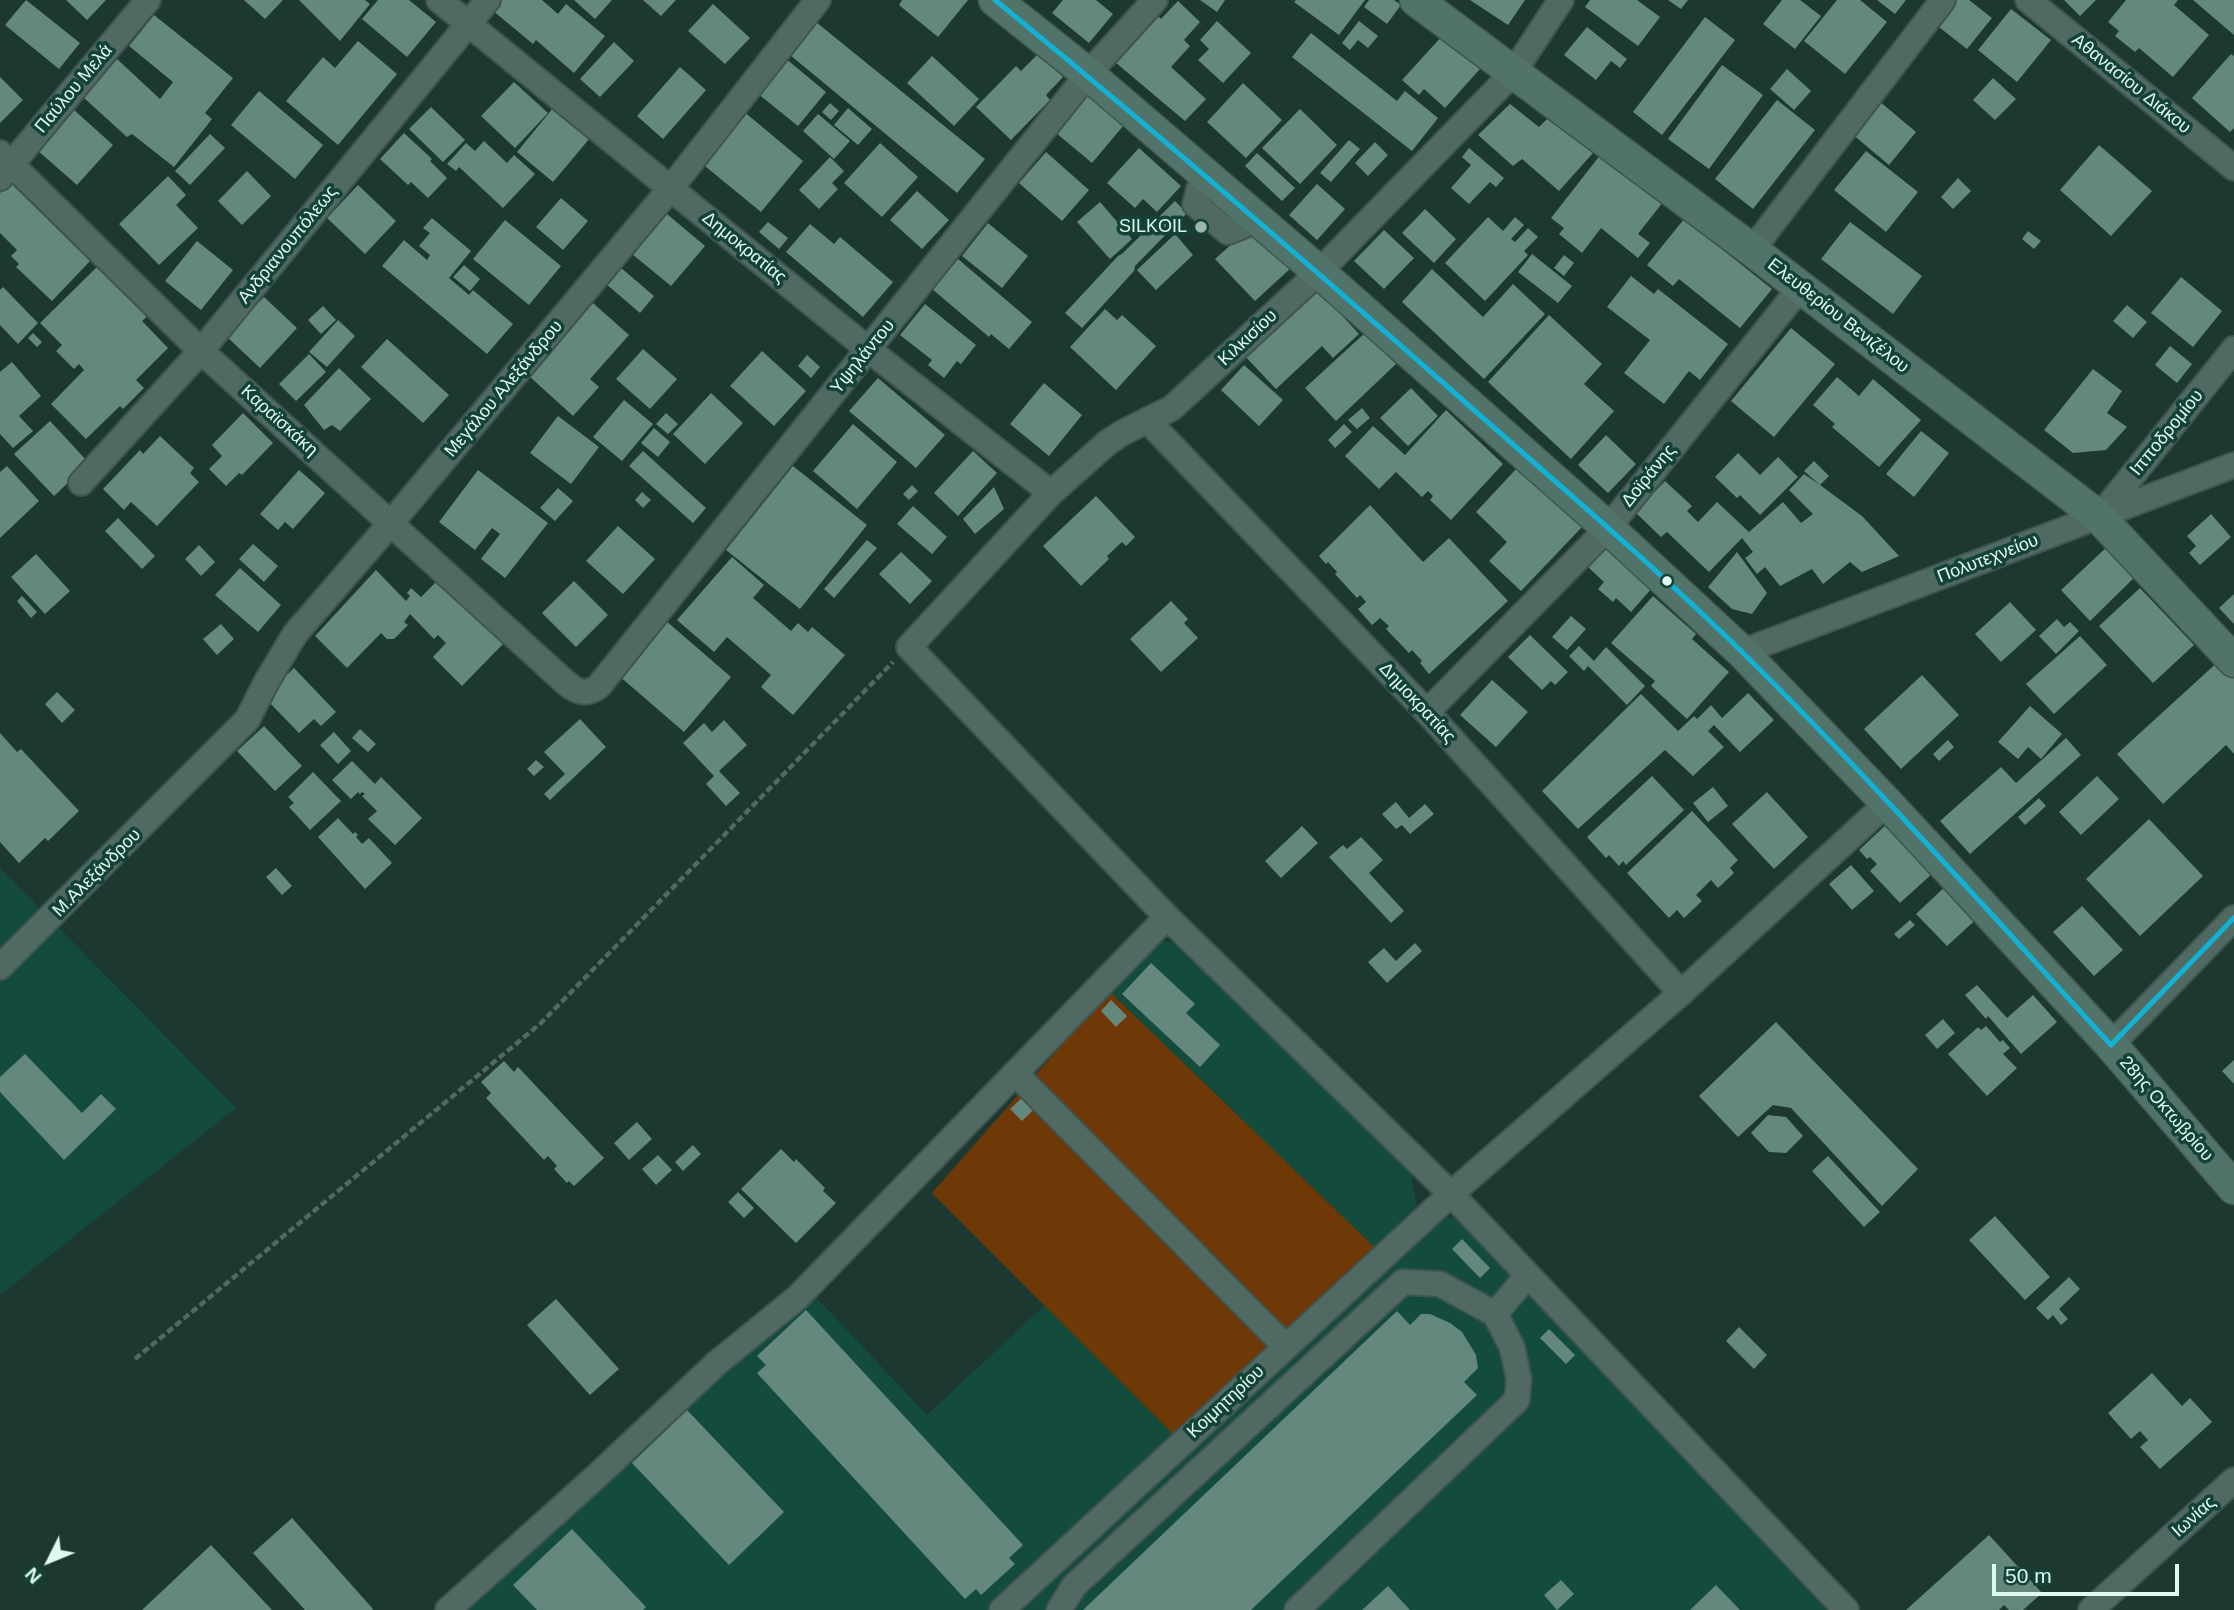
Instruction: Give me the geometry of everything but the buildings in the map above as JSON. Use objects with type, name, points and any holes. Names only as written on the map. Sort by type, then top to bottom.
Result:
[{"type":"main road","name":"28ης Οκτωβρίου","points":[[995,0],[1088,74],[1319,272],[1608,528],[1742,652],[1887,803],[2111,1045],[2234,1188]]},
{"type":"main road","name":"Ελευθερίου Βενιζέλου","points":[[1416,0],[1752,250],[2099,517],[2234,661]]},
{"type":"street","name":"Παύλου Μελά","points":[[4,165],[148,0]]},
{"type":"street","name":"Δημοκρατίας","points":[[439,0],[869,350],[1051,493]]},
{"type":"street","name":"Ανδριανουπόλεως","points":[[80,483],[201,351],[488,0]]},
{"type":"street","name":"Μεγάλου Αλεξάνδρου","points":[[192,777],[247,720],[295,634],[671,188],[818,0]]},
{"type":"street","name":"Υψηλάντου","points":[[565,682],[578,692],[585,693],[598,686],[1088,74],[1155,0]]},
{"type":"street","name":"Κιλκισίου","points":[[909,647],[1051,493],[1107,443],[1172,408],[1319,272],[1513,73],[1561,0]]},
{"type":"street","points":[[1752,250],[1943,0]]},
{"type":"street","name":"Αθανασίου Διάκου","points":[[2028,0],[2234,168]]},
{"type":"street","name":"Καραϊσκάκη","points":[[4,165],[201,351],[565,682]]},
{"type":"street","points":[[1199,188],[1195,204],[1228,232],[1244,226]]},
{"type":"street","name":"Δοϊράνης","points":[[1427,712],[1608,528],[1800,288]]},
{"type":"street","name":"Ιπποδρομίου","points":[[2099,517],[2234,349]]},
{"type":"street","name":"Δημοκρατίας","points":[[1147,420],[1427,712],[1681,993]]},
{"type":"street","name":"Πολυτεχνείου","points":[[1742,652],[2234,465]]},
{"type":"street","points":[[909,647],[1167,917],[1451,1194],[1846,1610]]},
{"type":"street","name":"Μ.Αλεξάνδρου","points":[[0,967],[192,777]]},
{"type":"street","name":"Κοιμητηρίου","points":[[1002,1610],[1451,1194],[1681,993],[1887,803]]},
{"type":"street","points":[[447,1610],[598,1475],[717,1363],[798,1297],[1167,917]]},
{"type":"street","points":[[2111,1045],[2234,918]]},
{"type":"street","points":[[1015,1073],[1286,1347]]},
{"type":"street","points":[[1495,1314],[1528,1276]]},
{"type":"street","points":[[1059,1610],[1074,1586],[1403,1282],[1440,1284],[1495,1314],[1512,1348],[1519,1379],[1517,1400],[1297,1610]]},
{"type":"street","name":"Ιωνίας","points":[[2091,1610],[2234,1480]]},
{"type":"path","points":[[135,1359],[540,1024],[909,647]]},
{"type":"shaded area","points":[[0,868],[236,1108],[0,1295]]},
{"type":"shaded area","points":[[1159,941],[1185,943],[1411,1173],[1417,1209],[1375,1248],[1109,991]]},
{"type":"shaded area","points":[[1109,991],[1375,1248],[1179,1440],[932,1193]]},
{"type":"shaded area","points":[[1437,1217],[1459,1218],[1826,1610],[1015,1610]]},
{"type":"shaded area","points":[[811,1292],[927,1415],[1045,1305],[1179,1440],[996,1610],[462,1610]]},
{"type":"transit line","points":[[995,0],[1285,245],[1673,586],[1790,700],[1883,797],[2111,1045],[2234,918]]},
{"type":"place","name":"SILKOIL","points":[[1201,227]]}]
